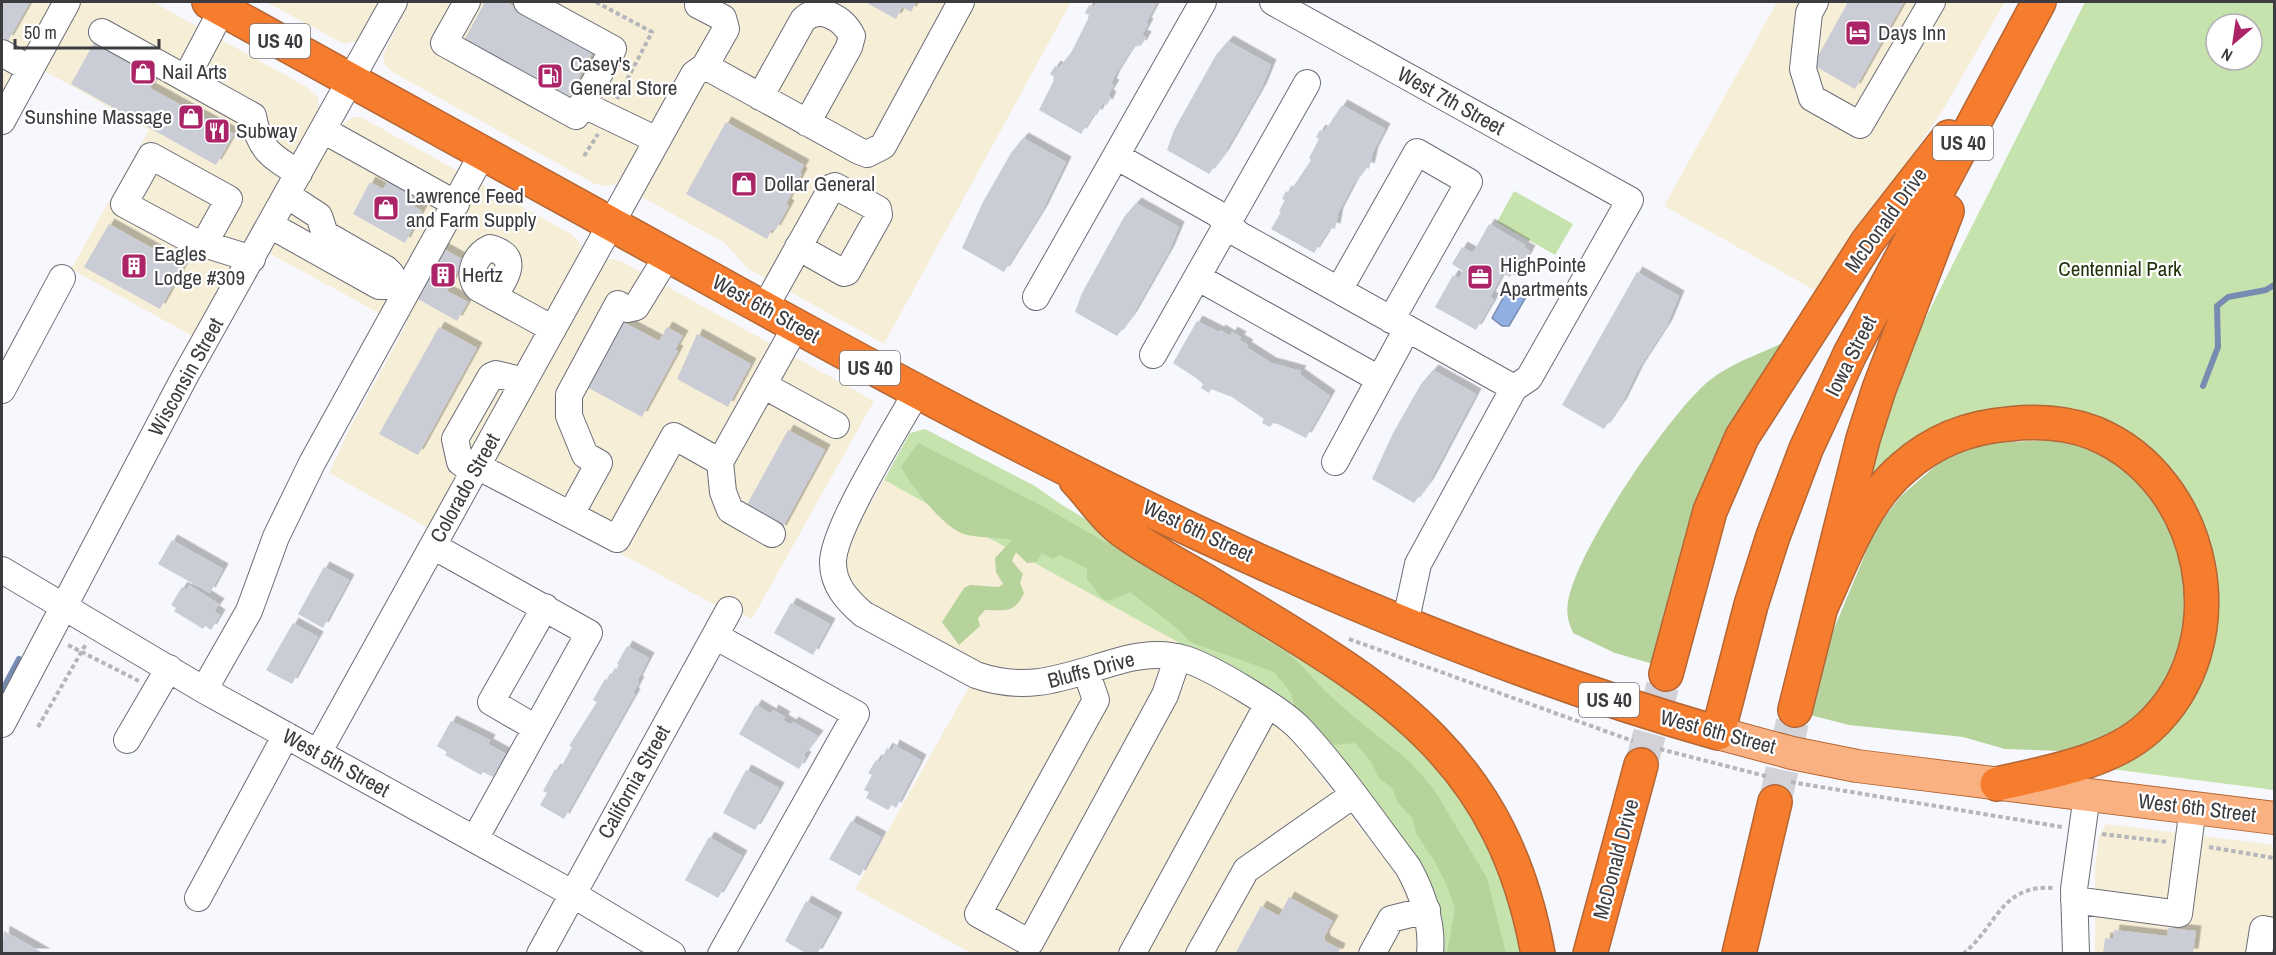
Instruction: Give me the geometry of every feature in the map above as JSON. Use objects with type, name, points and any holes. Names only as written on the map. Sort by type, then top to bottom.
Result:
[{"type":"highway","name":"Iowa Street","points":[[1718,733],[1751,605],[1773,536],[1806,448],[1850,354],[2039,2]]},
{"type":"highway","name":"West 6th Street","points":[[219,4],[351,80],[916,393],[1065,468],[1270,565],[1405,624],[1503,663],[1604,699],[1718,733]]},
{"type":"highway","name":"McDonald Drive","points":[[1795,710],[1863,439],[1879,389],[2003,67]]},
{"type":"highway","name":"McDonald Drive","points":[[1666,674],[1710,511],[1742,437],[1868,241],[2003,67]]},
{"type":"highway","points":[[1821,607],[1864,516],[1881,492],[1901,469],[1925,450],[1952,437],[1984,426],[2021,423],[2073,427],[2112,442],[2140,463],[2161,484],[2178,509],[2198,555],[2203,610],[2198,641],[2188,670],[2162,714],[2130,741],[2083,762],[1997,784]]},
{"type":"highway","points":[[1065,468],[1124,532],[1328,656],[1381,691],[1427,732],[1459,766],[1490,811],[1512,858],[1531,915],[1538,954]]},
{"type":"highway","name":"McDonald Drive","points":[[1590,954],[1641,765]]},
{"type":"highway","points":[[1739,954],[1775,802]]},
{"type":"main road","name":"West 6th Street","points":[[1718,733],[1792,753],[1857,766],[2274,818]]},
{"type":"street","points":[[2,121],[11,66],[67,2]]},
{"type":"street","name":"Wisconsin Street","points":[[2,723],[63,604],[394,2]]},
{"type":"street","points":[[467,2],[444,43],[576,116],[613,49],[527,2]]},
{"type":"street","points":[[700,2],[698,5],[723,18],[726,23],[705,66],[694,74],[524,381],[496,374],[491,376],[454,439],[460,462],[571,514],[617,539],[674,436],[720,462]]},
{"type":"street","points":[[705,66],[859,152],[867,154],[883,146],[962,2]]},
{"type":"street","points":[[1035,297],[1203,2]]},
{"type":"street","name":"West 7th Street","points":[[1273,2],[1630,200],[1529,378],[1514,388]]},
{"type":"street","points":[[1815,2],[1809,13],[1803,69],[1812,98],[1860,125],[1932,2]]},
{"type":"street","points":[[186,78],[219,4]]},
{"type":"street","points":[[760,97],[802,20],[810,12],[820,11],[847,26],[852,36],[849,47],[807,123]]},
{"type":"street","points":[[102,32],[253,116],[256,134],[319,216],[325,234],[386,268],[391,274],[391,281],[386,286],[379,286],[270,225]]},
{"type":"street","points":[[1153,355],[1307,83]]},
{"type":"street","points":[[582,104],[657,140]]},
{"type":"street","points":[[323,130],[456,204]]},
{"type":"street","points":[[1335,462],[1379,380],[1399,324],[1469,182],[1417,152],[1339,290]]},
{"type":"street","points":[[204,690],[249,611],[276,537],[312,463],[483,153]]},
{"type":"street","points":[[1116,156],[1218,214],[1238,234],[1514,388],[1418,564],[1405,624]]},
{"type":"street","points":[[204,244],[252,259]]},
{"type":"street","points":[[764,309],[798,247]]},
{"type":"street","points":[[571,514],[599,463],[585,455],[569,416],[569,395],[618,304],[627,309],[636,307],[668,255]]},
{"type":"street","points":[[1197,277],[1379,380]]},
{"type":"street","points":[[2,390],[62,278]]},
{"type":"street","points":[[494,297],[553,329]]},
{"type":"street","points":[[772,534],[730,510],[723,492],[720,462],[796,326]]},
{"type":"street","points":[[763,385],[836,426]]},
{"type":"street","name":"Bluffs Drive","points":[[916,393],[836,538],[833,566],[843,595],[863,614],[976,675],[993,681],[1039,684],[1148,654],[1178,657],[1203,668],[1268,704],[1301,729],[1408,867],[1427,910],[1431,932],[1430,954]]},
{"type":"street","name":"Colorado Street","points":[[318,753],[475,469]]},
{"type":"street","points":[[433,546],[589,633],[475,839]]},
{"type":"street","name":"West 5th Street","points":[[2,570],[95,624],[162,679],[204,690],[475,839],[672,954]]},
{"type":"street","points":[[536,728],[491,702],[545,608]]},
{"type":"street","name":"California Street","points":[[540,954],[729,610]]},
{"type":"street","points":[[715,636],[856,714],[721,954]]},
{"type":"street","points":[[1086,671],[1096,700],[978,914],[1030,943],[1165,695],[1178,657]]},
{"type":"street","points":[[127,740],[162,679]]},
{"type":"street","points":[[1132,954],[1268,704]]},
{"type":"street","points":[[198,898],[286,735]]},
{"type":"street","points":[[1199,954],[1246,870],[1353,795]]},
{"type":"street","points":[[2076,953],[2074,894],[2087,795]]},
{"type":"street","points":[[2074,894],[2179,914],[2193,807]]},
{"type":"street","points":[[1372,954],[1391,920],[1427,910]]},
{"type":"street","points":[[2259,954],[2263,929],[2274,931]]},
{"type":"path","points":[[38,727],[82,653],[95,624]]},
{"type":"path","points":[[49,634],[82,653],[162,679]]},
{"type":"path","points":[[1963,954],[2007,901],[2023,891],[2047,887],[2074,894]]},
{"type":"shaded area","points":[[2,2],[54,2],[2,101]]},
{"type":"shaded area","points":[[81,2],[153,2],[307,87],[318,97],[319,112],[196,338],[71,269],[149,130],[43,70]]},
{"type":"shaded area","points":[[266,2],[382,2],[359,40],[344,44]]},
{"type":"shaded area","points":[[409,2],[1071,2],[884,344],[747,268],[725,243],[616,183],[608,186],[595,184],[392,72],[384,63],[383,55]]},
{"type":"shaded area","points":[[1777,2],[2005,2],[1943,110],[1818,292],[1664,206]]},
{"type":"shaded area","points":[[353,117],[361,117],[467,176],[388,318],[267,252],[339,127]]},
{"type":"shaded area","points":[[476,181],[573,235],[581,245],[580,252],[430,529],[329,473],[351,426],[407,323],[406,315]]},
{"type":"shaded area","points":[[607,260],[623,262],[874,401],[752,619],[725,604],[722,609],[483,478],[595,277]]},
{"type":"shaded area","points":[[884,480],[1198,653],[1079,663],[1029,673],[983,665],[875,608],[860,596],[849,579],[845,558],[851,536]]},
{"type":"shaded area","points":[[1150,667],[1182,672],[1201,680],[1261,713],[1288,733],[1405,886],[1419,935],[1418,954],[971,953],[855,889],[970,685],[999,694],[1035,696],[1052,694]]},
{"type":"shaded area","points":[[2106,824],[2274,845],[2274,953],[2095,954],[2095,867],[2099,836]]},
{"type":"green space","name":"Centennial Park","points":[[2085,2],[2274,2],[2274,790],[2103,768],[2200,527],[2050,413],[1868,492],[1866,473],[1906,357]]},
{"type":"green space","points":[[1514,191],[1573,224],[1555,255],[1497,222]]},
{"type":"green space","points":[[1787,341],[1660,666],[1615,653],[1573,633],[1567,610],[1575,579],[1606,518],[1649,451],[1692,397],[1710,380],[1737,363]]},
{"type":"green space","points":[[925,429],[1035,486],[1062,505],[1271,629],[1424,747],[1491,846],[1525,953],[1441,953],[1442,937],[1272,694],[884,480],[910,433]]},
{"type":"green space","points":[[2050,440],[2081,447],[2108,458],[2130,474],[2148,493],[2180,545],[2188,607],[2179,659],[2146,717],[2105,739],[2060,751],[2005,749],[1963,737],[1849,725],[1806,714],[1823,655],[1876,528],[1901,496],[1940,462],[1964,451],[1991,443]]},
{"type":"green space","points":[[918,443],[1037,503],[1255,627],[1266,641],[1285,651],[1354,717],[1408,760],[1433,788],[1487,878],[1506,953],[1447,953],[1455,908],[1434,860],[1416,834],[1413,819],[1397,802],[1393,789],[1378,777],[1372,763],[1355,743],[1333,745],[1294,706],[1291,693],[1274,672],[1190,642],[1179,630],[1130,592],[1110,601],[1103,599],[1087,579],[1087,568],[1059,555],[1053,559],[1042,553],[1036,562],[1027,563],[1016,552],[1012,561],[1023,574],[1020,583],[1024,593],[1017,605],[1004,610],[985,610],[978,618],[980,626],[959,645],[942,622],[964,588],[970,585],[999,587],[1003,584],[996,572],[995,558],[1012,540],[961,533],[936,513],[919,494],[901,467]]},
{"type":"water","points":[[1514,287],[1526,297],[1509,326],[1502,326],[1492,318],[1503,298],[1503,289]]},
{"type":"building","points":[[2,2],[30,2],[8,41],[2,37]]},
{"type":"building","name":"Casey's General Store","points":[[485,2],[506,2],[594,50],[566,101],[462,44]]},
{"type":"building","points":[[865,2],[916,2],[911,12],[902,7],[896,19]]},
{"type":"building","points":[[1097,2],[1157,2],[1146,23],[1148,24],[1142,35],[1146,37],[1141,46],[1137,44],[1132,52],[1130,51],[1111,84],[1114,85],[1108,95],[1111,97],[1107,105],[1103,103],[1097,115],[1094,114],[1081,134],[1039,110],[1053,82],[1054,77],[1050,74],[1055,66],[1059,68],[1072,51],[1087,21],[1089,15],[1085,13],[1089,5],[1094,7]]},
{"type":"building","name":"Days Inn","points":[[1848,2],[1904,2],[1855,89],[1813,65]]},
{"type":"building","points":[[96,39],[158,73],[150,88],[234,134],[216,165],[71,84]]},
{"type":"building","points":[[1228,41],[1271,65],[1261,89],[1224,154],[1209,174],[1167,150],[1174,130],[1216,55]]},
{"type":"building","points":[[1342,105],[1385,129],[1373,152],[1369,169],[1366,167],[1353,184],[1338,213],[1335,229],[1328,231],[1314,253],[1271,229],[1281,212],[1279,211],[1285,200],[1282,199],[1286,191],[1289,193],[1311,160],[1309,158],[1319,139],[1316,137],[1320,130],[1324,132]]},
{"type":"building","name":"Dollar General","points":[[726,122],[804,165],[800,172],[802,174],[786,204],[789,206],[775,231],[772,229],[767,239],[686,194]]},
{"type":"building","points":[[1023,138],[1066,162],[1042,211],[1004,272],[962,248],[983,202],[1011,153]]},
{"type":"building","name":"Lawrence Feed and Farm Supply","points":[[390,178],[416,193],[410,204],[422,211],[405,243],[353,214],[370,182],[383,189]]},
{"type":"building","points":[[1136,203],[1179,227],[1169,251],[1132,316],[1117,336],[1075,312],[1082,293],[1124,217]]},
{"type":"building","name":"Eagles Lodge #309","points":[[109,224],[184,266],[160,309],[84,267]]},
{"type":"building","name":"HighPointe Apartments","points":[[1489,224],[1525,245],[1523,247],[1530,251],[1516,276],[1512,274],[1510,277],[1503,273],[1490,297],[1494,299],[1476,330],[1435,307],[1453,275],[1459,279],[1463,271],[1452,264],[1462,247],[1473,253]]},
{"type":"building","name":"Hertz","points":[[442,248],[464,260],[447,291],[468,302],[457,321],[418,299],[440,259],[437,258]]},
{"type":"building","points":[[1637,272],[1679,296],[1667,325],[1638,370],[1622,403],[1604,429],[1562,405]]},
{"type":"building","points":[[1197,321],[1230,336],[1232,332],[1241,337],[1239,340],[1248,345],[1246,347],[1271,363],[1301,371],[1299,374],[1330,396],[1306,438],[1278,424],[1273,423],[1270,427],[1262,423],[1264,419],[1232,397],[1211,389],[1209,393],[1201,388],[1203,384],[1173,363]]},
{"type":"building","points":[[623,322],[659,341],[667,327],[683,336],[675,350],[678,351],[642,417],[587,387]]},
{"type":"building","points":[[439,327],[477,348],[418,455],[379,434]]},
{"type":"building","points":[[697,334],[751,364],[728,407],[677,379]]},
{"type":"building","points":[[1433,370],[1476,394],[1429,483],[1414,503],[1372,479],[1393,433],[1421,384]]},
{"type":"building","points":[[788,430],[825,450],[781,531],[744,510]]},
{"type":"building","points":[[172,540],[223,569],[210,593],[158,564]]},
{"type":"building","points":[[324,567],[349,580],[323,628],[298,614]]},
{"type":"building","points":[[189,585],[219,604],[214,611],[220,615],[211,630],[205,626],[203,629],[174,611],[176,608],[171,605],[182,587],[187,590]]},
{"type":"building","points":[[791,603],[830,624],[813,655],[774,633]]},
{"type":"building","points":[[293,623],[318,637],[292,684],[266,670]]},
{"type":"building","points":[[627,646],[649,658],[637,681],[639,682],[633,693],[635,694],[564,819],[540,805],[547,793],[543,791],[555,769],[559,771],[572,747],[569,746],[597,702],[593,700],[605,679],[608,680],[615,668],[618,670],[620,666],[617,664]]},
{"type":"building","points":[[756,705],[771,714],[773,710],[785,717],[783,720],[791,725],[793,722],[818,736],[803,756],[806,757],[799,769],[739,734]]},
{"type":"building","points":[[451,721],[490,740],[488,744],[506,754],[493,777],[483,772],[481,775],[445,755],[447,752],[437,746]]},
{"type":"building","points":[[894,745],[921,760],[896,808],[892,805],[888,810],[866,798],[869,792],[864,790],[872,775],[868,773],[876,760],[880,762],[887,748],[892,751]]},
{"type":"building","points":[[746,770],[779,788],[755,830],[723,813]]},
{"type":"building","points":[[851,821],[881,837],[860,876],[829,859]]},
{"type":"building","points":[[709,837],[742,856],[718,898],[685,880]]},
{"type":"building","points":[[1289,897],[1333,921],[1324,937],[1325,941],[1340,949],[1338,954],[1235,954],[1261,906],[1279,916]]},
{"type":"building","points":[[806,901],[837,918],[817,954],[807,954],[785,941]]},
{"type":"building","points":[[2168,928],[2196,931],[2193,954],[2103,954],[2105,938],[2113,939],[2114,930],[2167,936]]},
{"type":"building","points":[[4,931],[45,954],[2,954]]},
{"type":"waterway","points":[[2203,386],[2218,347],[2217,306],[2228,297],[2266,290],[2274,285]]},
{"type":"waterway","points":[[2,691],[19,659]]},
{"type":"tunnel","points":[[1641,765],[1666,674]]},
{"type":"tunnel","points":[[1775,802],[1795,710]]},
{"type":"place","name":"Days Inn","points":[[1858,33]]},
{"type":"place","name":"Nail Arts","points":[[143,72]]},
{"type":"place","name":"Casey's General Store","points":[[550,76]]},
{"type":"place","name":"Sunshine Massage","points":[[191,117]]},
{"type":"place","name":"Subway","points":[[217,131]]},
{"type":"place","name":"Dollar General","points":[[744,184]]},
{"type":"place","name":"Lawrence Feed and Farm Supply","points":[[386,208]]},
{"type":"place","name":"Eagles Lodge #309","points":[[134,266]]},
{"type":"place","name":"Hertz","points":[[443,275]]},
{"type":"place","name":"HighPointe Apartments","points":[[1480,277]]}]
